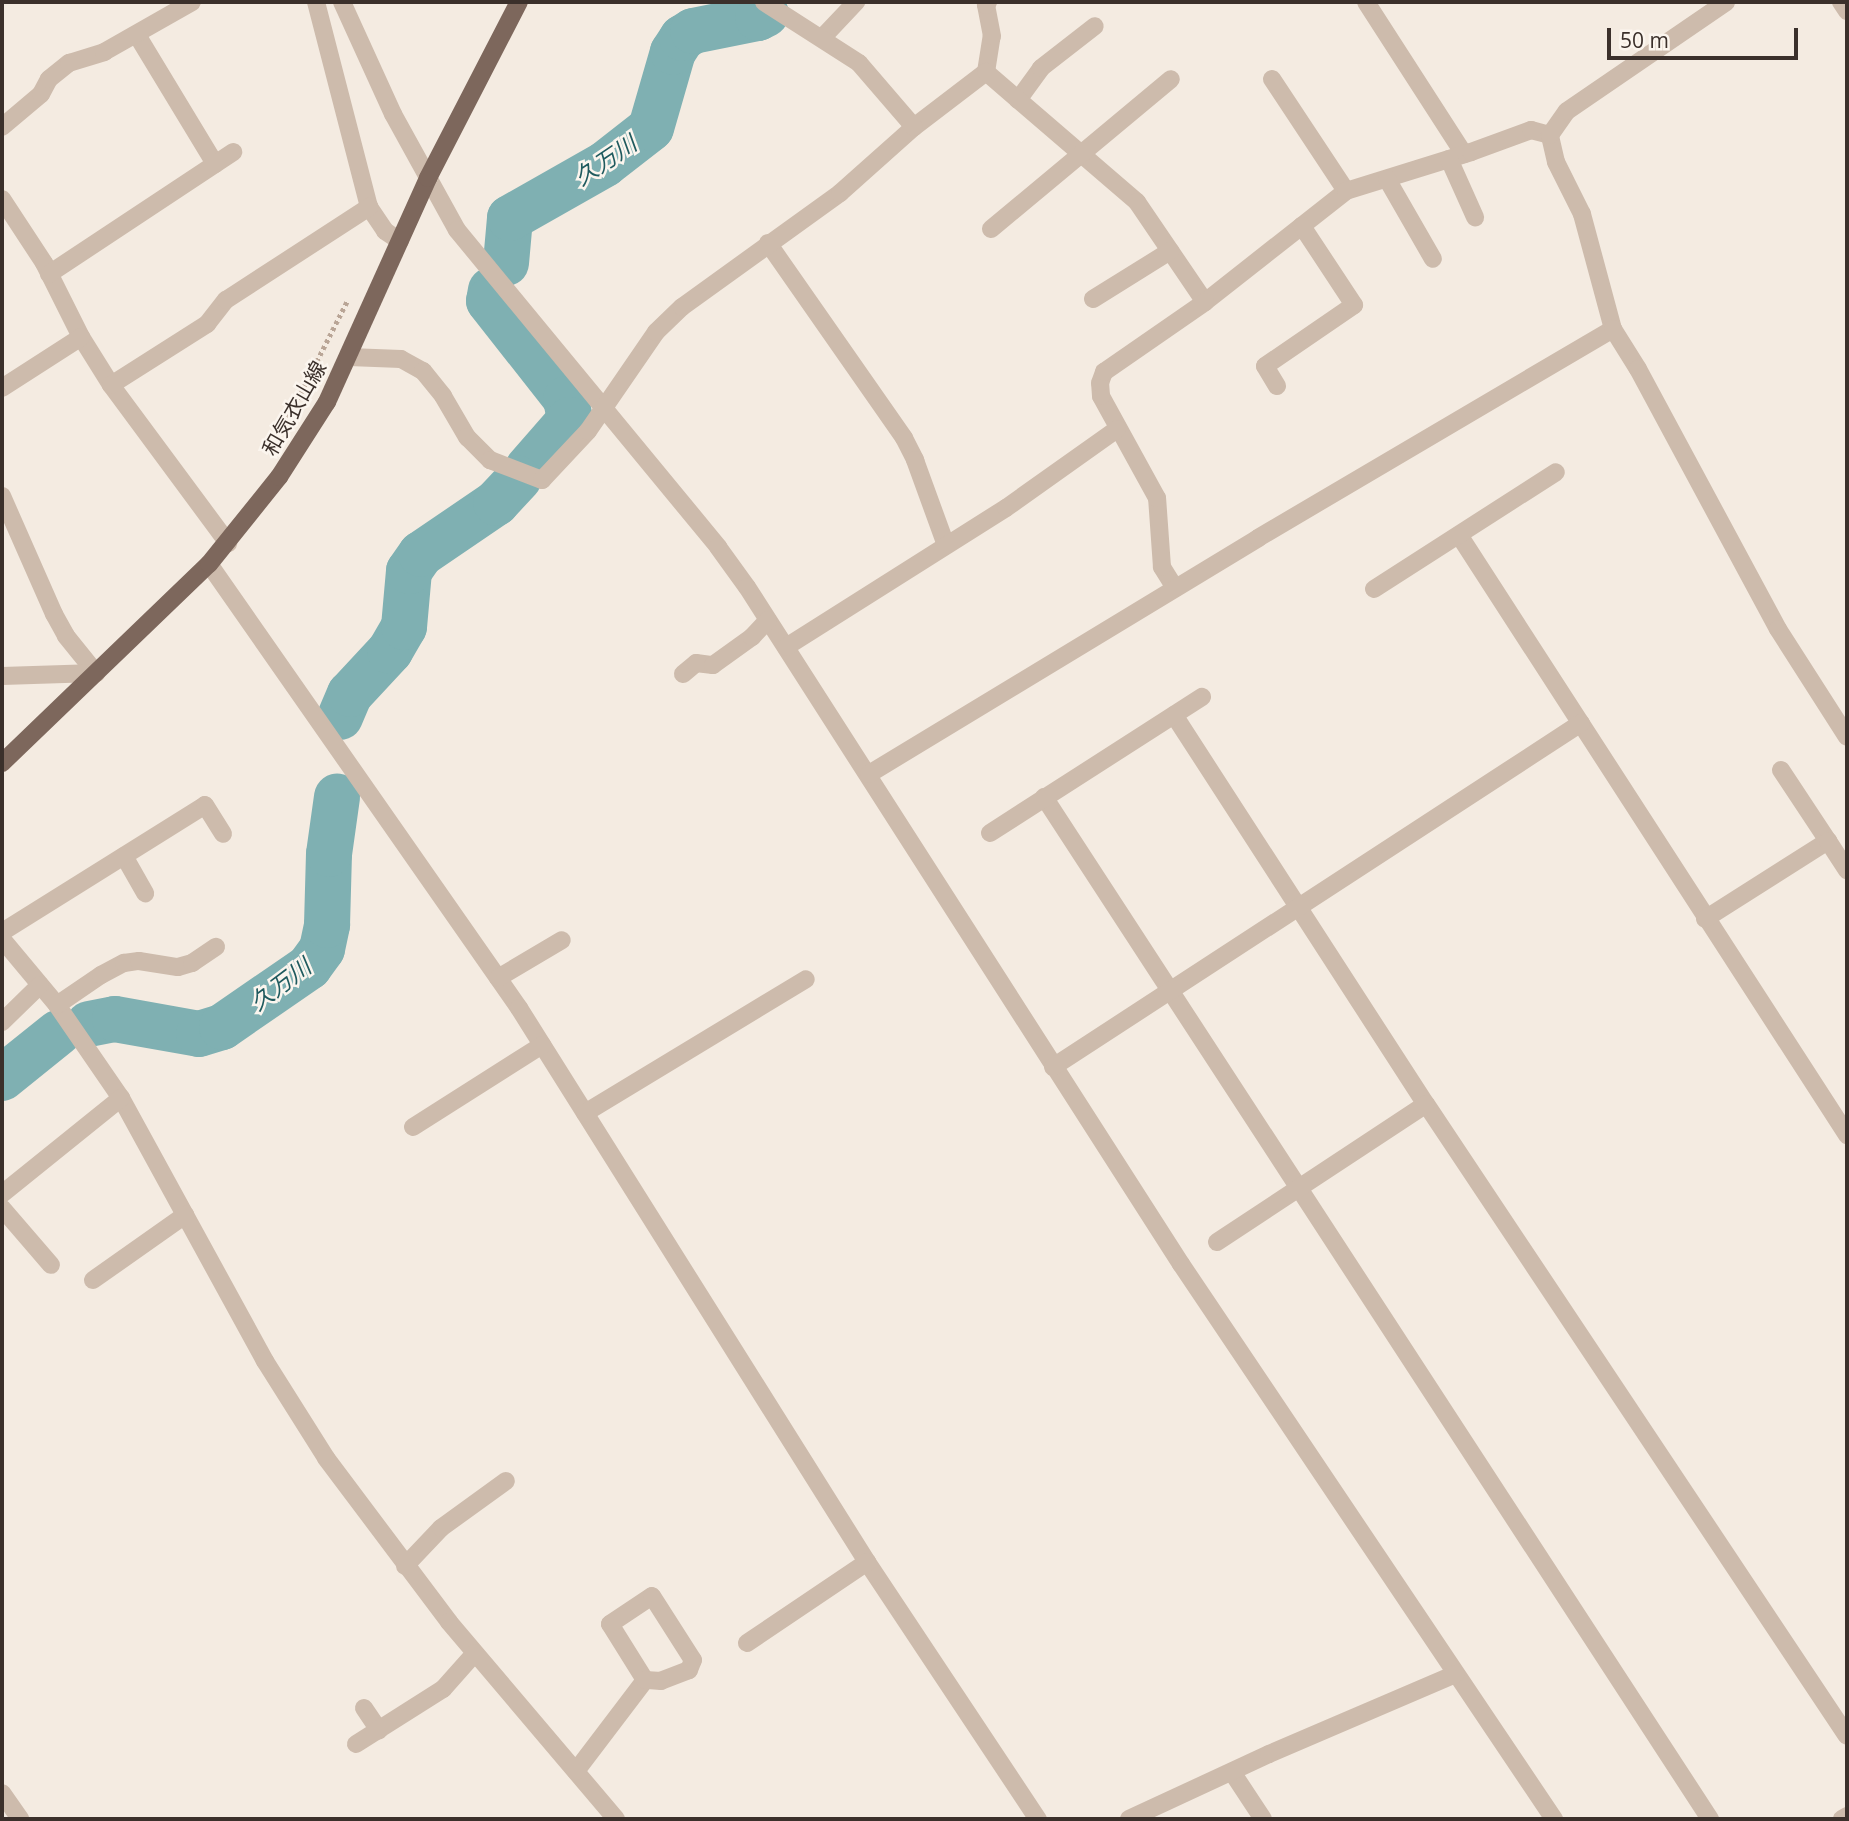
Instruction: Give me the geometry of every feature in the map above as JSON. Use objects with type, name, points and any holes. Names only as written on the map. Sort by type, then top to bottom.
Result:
[{"type":"main road","name":"和気衣山線","points":[[2,763],[209,564],[279,477],[327,402],[428,178],[520,2]]},
{"type":"street","points":[[2,127],[41,94],[49,79],[69,63],[104,52],[192,2]]},
{"type":"street","points":[[316,2],[369,207],[385,231],[400,241]]},
{"type":"street","points":[[342,2],[393,114],[457,230],[718,547],[869,774],[1052,1067],[1554,1819]]},
{"type":"street","points":[[764,2],[859,63],[914,127]]},
{"type":"street","points":[[822,38],[856,2]]},
{"type":"street","points":[[349,357],[401,359],[423,371],[443,396],[467,437],[490,460],[542,480],[604,409],[656,332],[682,307],[840,192],[914,127],[985,72],[992,36],[986,5],[988,2]]},
{"type":"street","points":[[1366,2],[1457,157],[1475,217]]},
{"type":"street","points":[[1726,2],[1567,111],[1555,124],[1550,135],[1556,162],[1582,214],[1613,329],[1638,369],[1779,629],[1847,737]]},
{"type":"street","points":[[1841,2],[1847,11]]},
{"type":"street","points":[[1018,100],[1041,68],[1095,26]]},
{"type":"street","points":[[137,35],[215,164]]},
{"type":"street","points":[[985,72],[1137,202],[1205,302]]},
{"type":"street","points":[[991,229],[1080,152],[1171,79]]},
{"type":"street","points":[[1272,79],[1346,191]]},
{"type":"street","points":[[1175,588],[1162,567],[1157,498],[1101,396],[1100,383],[1104,372],[1205,302],[1346,191],[1457,157],[1531,130],[1550,135]]},
{"type":"street","points":[[49,274],[233,152]]},
{"type":"street","points":[[1387,179],[1433,259]]},
{"type":"street","points":[[2,199],[49,274],[81,337],[111,385],[228,543]]},
{"type":"street","points":[[111,385],[206,324],[226,300],[369,207]]},
{"type":"street","points":[[1277,386],[1265,366],[1354,305],[1302,226]]},
{"type":"street","points":[[768,243],[904,438],[915,460],[946,545]]},
{"type":"street","points":[[1093,299],[1170,251]]},
{"type":"street","points":[[869,774],[1175,588],[1613,329]]},
{"type":"street","points":[[2,388],[81,337]]},
{"type":"street","points":[[786,647],[1006,508],[1117,429]]},
{"type":"street","points":[[1374,589],[1556,472]]},
{"type":"street","points":[[2,496],[54,614],[71,643],[96,673]]},
{"type":"street","points":[[1459,535],[1847,1135]]},
{"type":"street","points":[[209,564],[498,978],[586,1113],[867,1562],[1038,1819]]},
{"type":"street","points":[[683,674],[696,663],[713,665],[752,637],[768,620]]},
{"type":"street","points":[[2,676],[96,673]]},
{"type":"street","points":[[990,833],[1202,697]]},
{"type":"street","points":[[1174,715],[1426,1104],[1847,1736]]},
{"type":"street","points":[[1052,1067],[1581,723]]},
{"type":"street","points":[[1781,770],[1847,870]]},
{"type":"street","points":[[1044,797],[1710,1819]]},
{"type":"street","points":[[223,834],[205,805],[2,939],[57,1006],[121,1098],[265,1361],[326,1458],[405,1566],[616,1819]]},
{"type":"street","points":[[1705,919],[1828,841]]},
{"type":"street","points":[[124,856],[145,893]]},
{"type":"street","points":[[498,978],[562,940]]},
{"type":"street","points":[[57,1006],[101,975],[124,964],[139,961],[178,967],[192,963],[216,947]]},
{"type":"street","points":[[586,1113],[806,979]]},
{"type":"street","points":[[2,1023],[40,985]]},
{"type":"street","points":[[413,1127],[542,1045]]},
{"type":"street","points":[[2,1194],[121,1098]]},
{"type":"street","points":[[1217,1242],[1426,1104]]},
{"type":"street","points":[[2,1208],[51,1265]]},
{"type":"street","points":[[93,1280],[185,1215]]},
{"type":"street","points":[[405,1566],[442,1528],[506,1481]]},
{"type":"street","points":[[747,1643],[867,1562]]},
{"type":"street","points":[[652,1597],[693,1660],[689,1670],[680,1674],[661,1681],[645,1680],[610,1624],[652,1597]]},
{"type":"street","points":[[356,1744],[443,1689],[475,1653]]},
{"type":"street","points":[[1129,1819],[1456,1674]]},
{"type":"street","points":[[576,1771],[645,1680]]},
{"type":"street","points":[[364,1708],[379,1730]]},
{"type":"street","points":[[1232,1772],[1263,1819]]},
{"type":"street","points":[[2,1793],[20,1819]]},
{"type":"street","points":[[1842,1819],[1847,1816]]},
{"type":"path","points":[[283,427],[347,299]]},
{"type":"waterway","name":"久万川","points":[[506,263],[510,218],[605,164],[651,128],[673,52],[682,38],[693,31],[766,14]]},
{"type":"waterway","name":"久万川","points":[[491,290],[489,301],[566,399],[570,420],[528,468]]},
{"type":"waterway","name":"久万川","points":[[340,717],[350,694],[390,651],[404,627],[409,571],[421,554],[496,503],[518,479]]},
{"type":"waterway","name":"久万川","points":[[89,1024],[115,1019],[199,1034],[222,1027],[309,967],[322,949],[327,925],[329,854],[337,797]]},
{"type":"waterway","name":"久万川","points":[[2,1078],[58,1033]]}]
